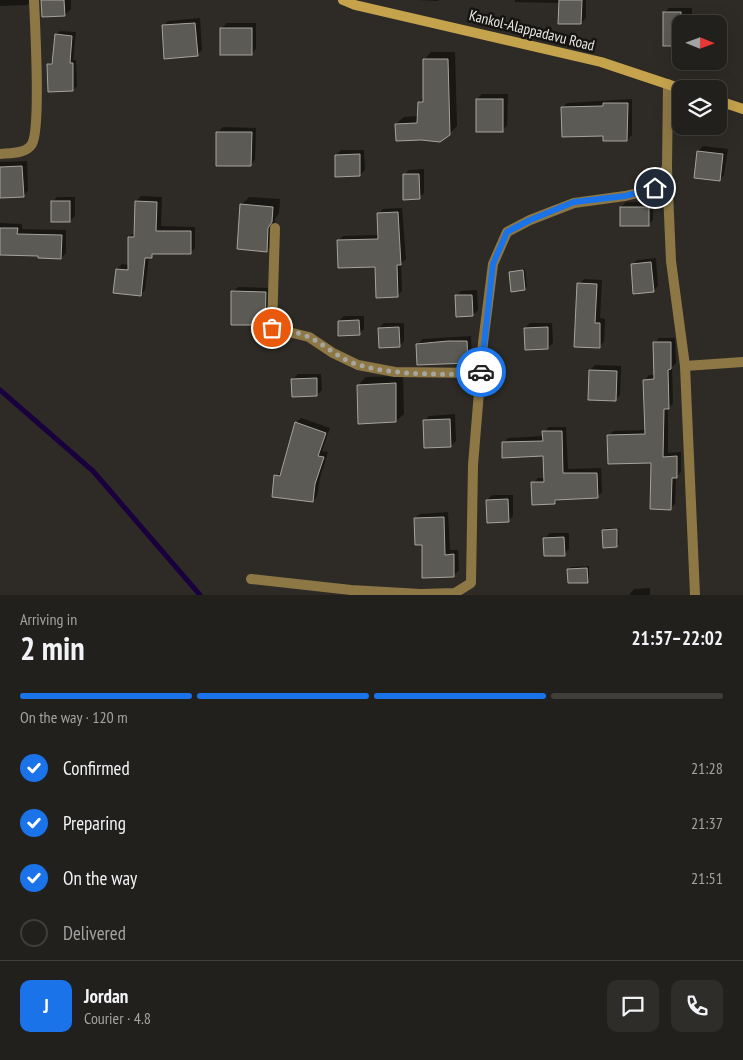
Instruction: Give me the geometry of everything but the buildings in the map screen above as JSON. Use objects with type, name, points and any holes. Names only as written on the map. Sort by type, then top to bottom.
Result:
[{"type":"main road","name":"Kankol-Alappadavu Road","points":[[344,0],[355,5],[601,62],[672,85]]},
{"type":"main road","points":[[727,104],[743,109]]},
{"type":"street","points":[[0,154],[26,151],[32,143],[36,94],[34,0]]},
{"type":"street","points":[[668,84],[667,167],[671,261],[685,366],[695,595]]},
{"type":"street","points":[[251,579],[350,590],[421,594],[455,593],[471,583],[473,465],[481,374],[493,264],[507,232],[530,220],[574,202],[625,196],[655,188],[667,167]]},
{"type":"street","points":[[275,228],[272,328],[309,337],[333,353],[358,365],[395,372],[481,374]]},
{"type":"street","points":[[685,366],[743,362]]},
{"type":"waterway","points":[[0,390],[93,471],[200,595]]},
{"type":"way so far","points":[[272,328],[309,337],[333,353],[358,365],[395,372],[432,374],[481,374],[481,372]]},
{"type":"route","points":[[481,372],[493,264],[507,232],[530,220],[574,202],[625,196],[655,188]]}]
